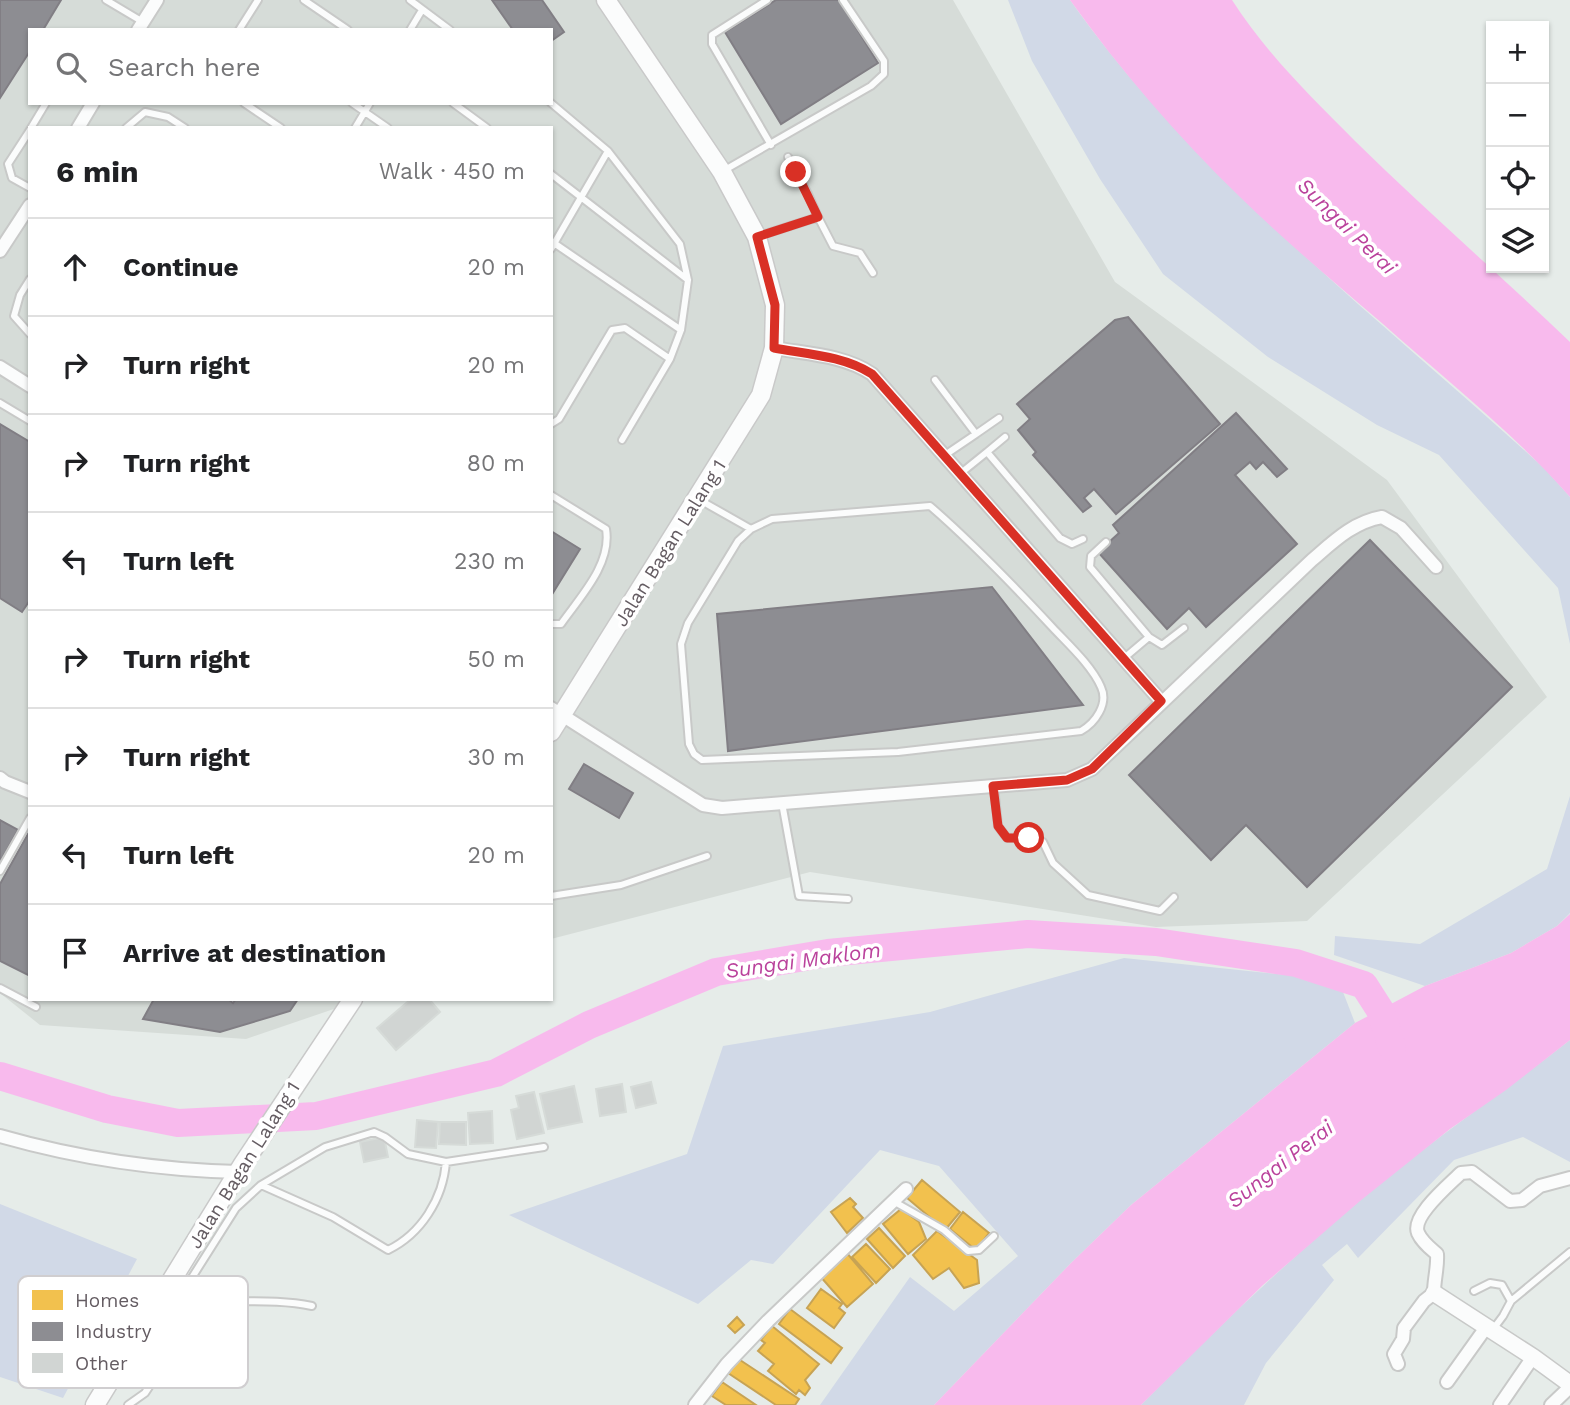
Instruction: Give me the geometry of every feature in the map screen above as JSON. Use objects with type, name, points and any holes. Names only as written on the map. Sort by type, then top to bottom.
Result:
[{"type":"main road","name":"Jalan Bagan Lalang 1","points":[[557,711],[698,499],[761,395],[774,348],[775,305],[757,237],[722,172],[606,0]]},
{"type":"main road","name":"Jalan Bagan Lalang 1","points":[[173,1276],[293,1087],[352,1001]]},
{"type":"main road","name":"Jalan Bagan Lalang 1","points":[[96,1405],[106,1388]]},
{"type":"street","points":[[140,26],[157,0]]},
{"type":"street","points":[[79,126],[92,105]]},
{"type":"street","points":[[1,248],[28,208]]},
{"type":"street","points":[[774,348],[859,365],[872,374],[1161,701]]},
{"type":"street","points":[[0,367],[28,385]]},
{"type":"street","points":[[557,711],[703,805],[722,808],[1067,780],[1092,769],[1161,701],[1345,532],[1369,519],[1381,517],[1392,521],[1436,567]]},
{"type":"street","points":[[0,778],[28,791]]},
{"type":"street","points":[[0,1136],[54,1151],[130,1163],[191,1171],[241,1168]]},
{"type":"street","points":[[1434,1293],[1437,1254],[1423,1241],[1417,1231],[1417,1223],[1422,1213],[1461,1172],[1472,1171],[1510,1201],[1522,1200],[1540,1186],[1570,1178]]},
{"type":"street","points":[[695,1405],[727,1364],[768,1321],[906,1189]]},
{"type":"street","points":[[1434,1293],[1533,1357],[1570,1386],[1551,1405]]},
{"type":"street","points":[[1398,1364],[1394,1354],[1403,1339],[1405,1328],[1424,1301],[1434,1293]]},
{"type":"street","points":[[1447,1382],[1490,1328]]},
{"type":"street","points":[[1500,1405],[1533,1357]]},
{"type":"lane","points":[[106,0],[140,26]]},
{"type":"lane","points":[[241,28],[258,0]]},
{"type":"lane","points":[[304,0],[345,28]]},
{"type":"lane","points":[[410,0],[447,28]]},
{"type":"lane","points":[[767,0],[712,35],[712,44],[771,145]]},
{"type":"lane","points":[[722,172],[871,86],[884,74],[884,61],[843,0]]},
{"type":"lane","points":[[411,28],[422,10]]},
{"type":"lane","points":[[32,126],[45,105]]},
{"type":"lane","points":[[247,105],[278,126]]},
{"type":"lane","points":[[355,105],[384,126]]},
{"type":"lane","points":[[356,126],[369,105]]},
{"type":"lane","points":[[456,105],[484,126]]},
{"type":"lane","points":[[553,105],[608,151],[680,244],[688,280],[681,330],[670,359],[622,440]]},
{"type":"lane","points":[[128,126],[145,112],[168,117],[182,126]]},
{"type":"lane","points":[[28,132],[8,164],[12,178],[28,187]]},
{"type":"lane","points":[[553,243],[608,151]]},
{"type":"lane","points":[[788,157],[833,246],[860,253],[873,273]]},
{"type":"lane","points":[[553,175],[688,280]]},
{"type":"lane","points":[[757,237],[818,217]]},
{"type":"lane","points":[[553,246],[681,330]]},
{"type":"lane","points":[[28,282],[20,295],[14,316],[28,332]]},
{"type":"lane","points":[[553,423],[559,419],[612,330],[625,328],[670,359]]},
{"type":"lane","points":[[934,380],[976,434]]},
{"type":"lane","points":[[0,403],[28,420]]},
{"type":"lane","points":[[945,455],[999,418]]},
{"type":"lane","points":[[961,473],[1005,437]]},
{"type":"lane","points":[[987,452],[1060,538],[1072,544],[1083,539]]},
{"type":"lane","points":[[553,496],[606,529],[609,544],[600,566],[561,624],[553,624]]},
{"type":"lane","points":[[698,499],[751,529]]},
{"type":"lane","points":[[930,506],[975,547],[1079,655],[1102,688],[1102,708],[1092,725],[1081,731],[898,752],[702,760],[694,754],[689,744],[681,644],[699,602],[738,541],[751,529],[772,519],[930,506]]},
{"type":"lane","points":[[1106,542],[1091,556],[1090,567],[1149,637],[1162,645],[1184,628]]},
{"type":"lane","points":[[1123,659],[1149,637]]},
{"type":"lane","points":[[993,786],[998,826],[1007,838],[1029,838],[1044,842],[1053,863],[1088,895],[1160,911],[1174,897]]},
{"type":"lane","points":[[782,803],[799,896],[848,899]]},
{"type":"lane","points":[[0,871],[28,822]]},
{"type":"lane","points":[[553,896],[621,886],[707,856]]},
{"type":"lane","points":[[0,988],[36,1007]]},
{"type":"lane","points":[[193,1276],[236,1208],[261,1185],[325,1147],[374,1132],[408,1154],[446,1162],[544,1147]]},
{"type":"lane","points":[[261,1185],[333,1217],[388,1250],[405,1241],[435,1203],[445,1182],[446,1162]]},
{"type":"lane","points":[[893,1201],[944,1230],[968,1251],[978,1251],[994,1236]]},
{"type":"lane","points":[[1490,1328],[1503,1316],[1511,1301],[1570,1252]]},
{"type":"lane","points":[[1474,1291],[1490,1283],[1502,1285],[1511,1301]]},
{"type":"lane","points":[[248,1303],[289,1301],[312,1306]]},
{"type":"lane","points":[[128,1405],[148,1388]]},
{"type":"shaded area","points":[[0,0],[953,0],[1115,282],[1387,480],[1547,697],[1307,921],[1156,927],[810,872],[553,938],[553,126],[28,126],[28,1001],[357,1001],[246,1039],[40,1025],[0,993]]},
{"type":"shaded area","points":[[1008,0],[1070,0],[1121,67],[1234,189],[1357,303],[1545,469],[1570,497],[1570,644],[1558,588],[1439,455],[1377,425],[1268,357],[1163,274],[1100,179],[1032,61]]},
{"type":"shaded area","points":[[1570,796],[1570,913],[1557,926],[1511,953],[1425,986],[1334,955],[1335,936],[1420,944],[1547,869]]},
{"type":"shaded area","points":[[1124,958],[1305,977],[1343,992],[1355,1023],[1131,1205],[934,1405],[820,1405],[910,1277],[954,1311],[1018,1256],[939,1166],[880,1150],[773,1264],[751,1260],[698,1304],[509,1215],[687,1154],[723,1046],[930,1012]]},
{"type":"shaded area","points":[[1570,1040],[1570,1162],[1523,1137],[1454,1160],[1358,1258],[1347,1244],[1322,1265],[1334,1280],[1266,1363],[1244,1405],[1141,1405],[1247,1301],[1358,1202]]},
{"type":"shaded area","points":[[0,1204],[137,1259],[128,1276],[18,1276],[18,1383],[0,1377]]},
{"type":"shaded area","points":[[33,1388],[68,1388],[63,1398]]},
{"type":"water","name":"Sungai Perai","points":[[1070,0],[1232,0],[1289,74],[1355,141],[1486,264],[1486,273],[1495,273],[1570,342],[1570,497],[1503,429],[1292,246],[1217,174],[1172,127]]},
{"type":"water","name":"Sungai Perai","points":[[1570,914],[1570,1040],[1450,1129],[1360,1201],[1263,1285],[1141,1405],[934,1405],[1131,1205],[1355,1023],[1425,986],[1511,953],[1557,926]]},
{"type":"building: Homes","points":[[922,1180],[960,1212],[945,1230],[907,1198]]},
{"type":"building: Homes","points":[[850,1198],[856,1204],[853,1207],[863,1218],[847,1233],[831,1212]]},
{"type":"building: Homes","points":[[901,1209],[919,1222],[926,1239],[908,1254],[883,1224]]},
{"type":"building: Homes","points":[[963,1212],[989,1233],[976,1250],[950,1229]]},
{"type":"building: Homes","points":[[879,1228],[905,1256],[893,1268],[867,1239]]},
{"type":"building: Homes","points":[[937,1231],[977,1260],[979,1283],[964,1288],[949,1268],[933,1279],[913,1255]]},
{"type":"building: Homes","points":[[866,1244],[890,1269],[876,1283],[852,1257]]},
{"type":"building: Homes","points":[[846,1252],[873,1284],[847,1307],[820,1276]]},
{"type":"building: Homes","points":[[821,1289],[842,1304],[839,1308],[845,1313],[834,1328],[807,1308]]},
{"type":"building: Homes","points":[[790,1309],[842,1348],[831,1363],[779,1324]]},
{"type":"building: Homes","points":[[737,1317],[744,1325],[735,1333],[728,1326]]},
{"type":"building: Homes","points":[[772,1326],[819,1364],[805,1380],[810,1388],[805,1395],[799,1390],[796,1394],[768,1371],[774,1364],[758,1351],[765,1343],[761,1340]]},
{"type":"building: Homes","points":[[737,1358],[799,1399],[795,1405],[776,1405],[728,1373]]},
{"type":"building: Homes","points":[[722,1382],[756,1405],[726,1405],[712,1396]]},
{"type":"building: Industry","points":[[0,0],[61,0],[44,28],[28,28],[28,54],[0,98]]},
{"type":"building: Industry","points":[[492,0],[542,0],[564,32],[553,40],[553,28],[512,28]]},
{"type":"building: Industry","points":[[776,0],[839,0],[878,63],[781,124],[725,32]]},
{"type":"building: Industry","points":[[1128,317],[1220,424],[1116,514],[1094,489],[1084,498],[1091,506],[1083,512],[1033,455],[1036,452],[1018,430],[1030,419],[1017,404],[1115,320]]},
{"type":"building: Industry","points":[[1236,413],[1287,469],[1277,477],[1263,462],[1256,469],[1250,462],[1235,475],[1297,544],[1206,627],[1189,608],[1167,629],[1098,552],[1119,533],[1113,525]]},
{"type":"building: Industry","points":[[0,424],[28,441],[28,603],[22,612],[0,598]]},
{"type":"building: Industry","points":[[553,532],[580,549],[553,593]]},
{"type":"building: Industry","points":[[1370,540],[1512,687],[1307,887],[1246,825],[1211,860],[1129,775]]},
{"type":"building: Industry","points":[[992,587],[1083,705],[728,751],[717,614]]},
{"type":"building: Industry","points":[[584,764],[633,793],[619,818],[569,789]]},
{"type":"building: Industry","points":[[0,820],[18,830],[0,862]]},
{"type":"building: Industry","points":[[28,834],[28,975],[0,961],[0,884]]},
{"type":"building: Industry","points":[[153,1001],[297,1001],[290,1011],[220,1032],[143,1019]]},
{"type":"building: Other","points":[[409,1001],[431,1001],[440,1012],[396,1050],[377,1028]]},
{"type":"building: Other","points":[[651,1082],[656,1103],[636,1108],[631,1087]]},
{"type":"building: Other","points":[[622,1084],[626,1112],[600,1116],[596,1089]]},
{"type":"building: Other","points":[[574,1086],[582,1122],[548,1129],[540,1094]]},
{"type":"building: Other","points":[[534,1092],[544,1133],[517,1139],[511,1110],[519,1108],[516,1096]]},
{"type":"building: Other","points":[[492,1111],[493,1143],[470,1144],[468,1113]]},
{"type":"building: Other","points":[[417,1120],[438,1122],[436,1148],[415,1147]]},
{"type":"building: Other","points":[[440,1122],[466,1122],[466,1145],[439,1144]]},
{"type":"building: Other","points":[[384,1137],[388,1157],[364,1162],[360,1142]]},
{"type":"waterway","name":"Sungai Maklom","points":[[0,1076],[107,1109],[178,1123],[316,1116],[496,1073],[589,1025],[716,972],[828,953],[1028,934],[1156,942],[1296,963],[1364,985],[1380,1010],[1392,1047]]},
{"type":"route","points":[[796,172],[818,217],[757,237],[775,305],[774,348],[859,365],[872,374],[1161,701],[1092,769],[1067,780],[993,786],[998,826],[1007,838],[1029,838]]}]
